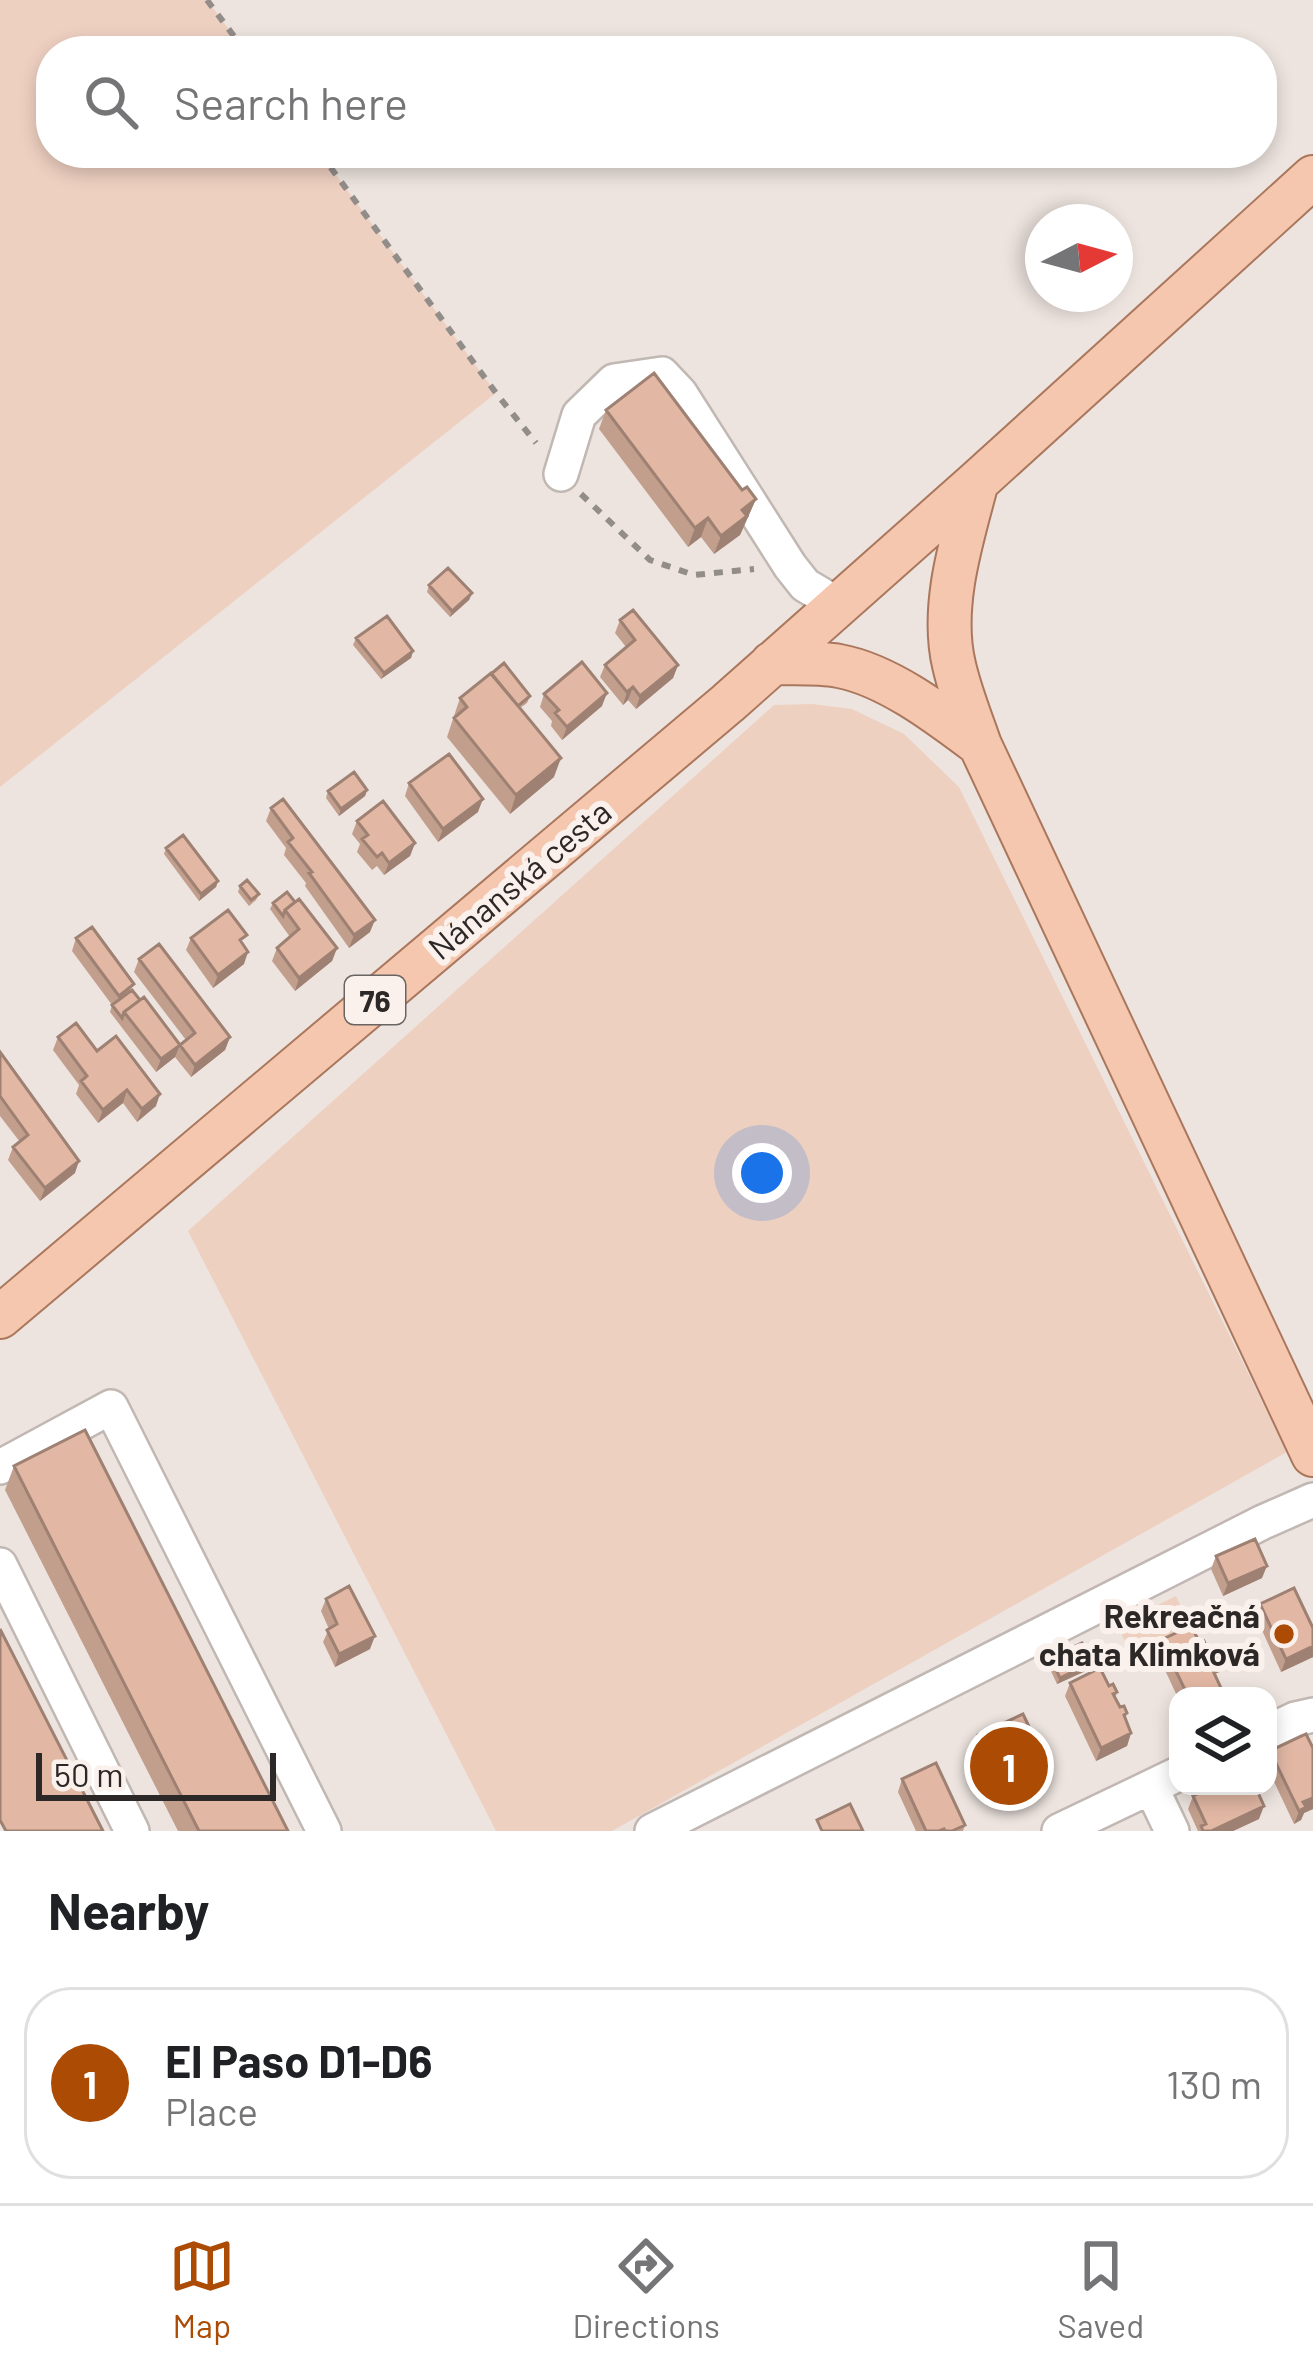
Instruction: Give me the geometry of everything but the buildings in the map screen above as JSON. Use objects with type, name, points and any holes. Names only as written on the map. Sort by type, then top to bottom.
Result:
[{"type":"main road","name":"76","points":[[977,482],[1313,177]]},
{"type":"main road","name":"Nánanská cesta","points":[[0,1317],[772,663],[977,482]]},
{"type":"main road","points":[[977,482],[951,619],[953,662],[980,745],[1313,1455]]},
{"type":"main road","points":[[772,663],[839,666],[878,678],[980,745]]},
{"type":"street","points":[[561,474],[579,415],[614,382],[662,374],[680,393],[790,566],[805,585],[837,604]]},
{"type":"street","points":[[0,1467],[111,1407],[324,1831]]},
{"type":"street","points":[[652,1831],[1313,1500]]},
{"type":"street","points":[[0,1565],[132,1831]]},
{"type":"street","points":[[1277,1728],[1313,1714]]},
{"type":"street","points":[[1059,1831],[1164,1780],[1172,1831]]},
{"type":"path","points":[[207,0],[234,36]]},
{"type":"path","points":[[331,168],[561,474],[650,560],[694,575],[790,566]]},
{"type":"shaded area","points":[[0,0],[207,0],[234,36],[36,36],[36,168],[331,168],[496,393],[0,787]]},
{"type":"shaded area","points":[[774,705],[852,709],[904,734],[959,787],[1287,1452],[612,1831],[496,1831],[188,1231]]},
{"type":"shaded area","points":[[1176,1596],[1191,1628],[1132,1656],[1117,1625]]},
{"type":"place","name":"Rekreačná chata Klimková","points":[[1284,1634]]},
{"type":"place","name":"El Paso D1-D6","points":[[1009,1766]]}]
